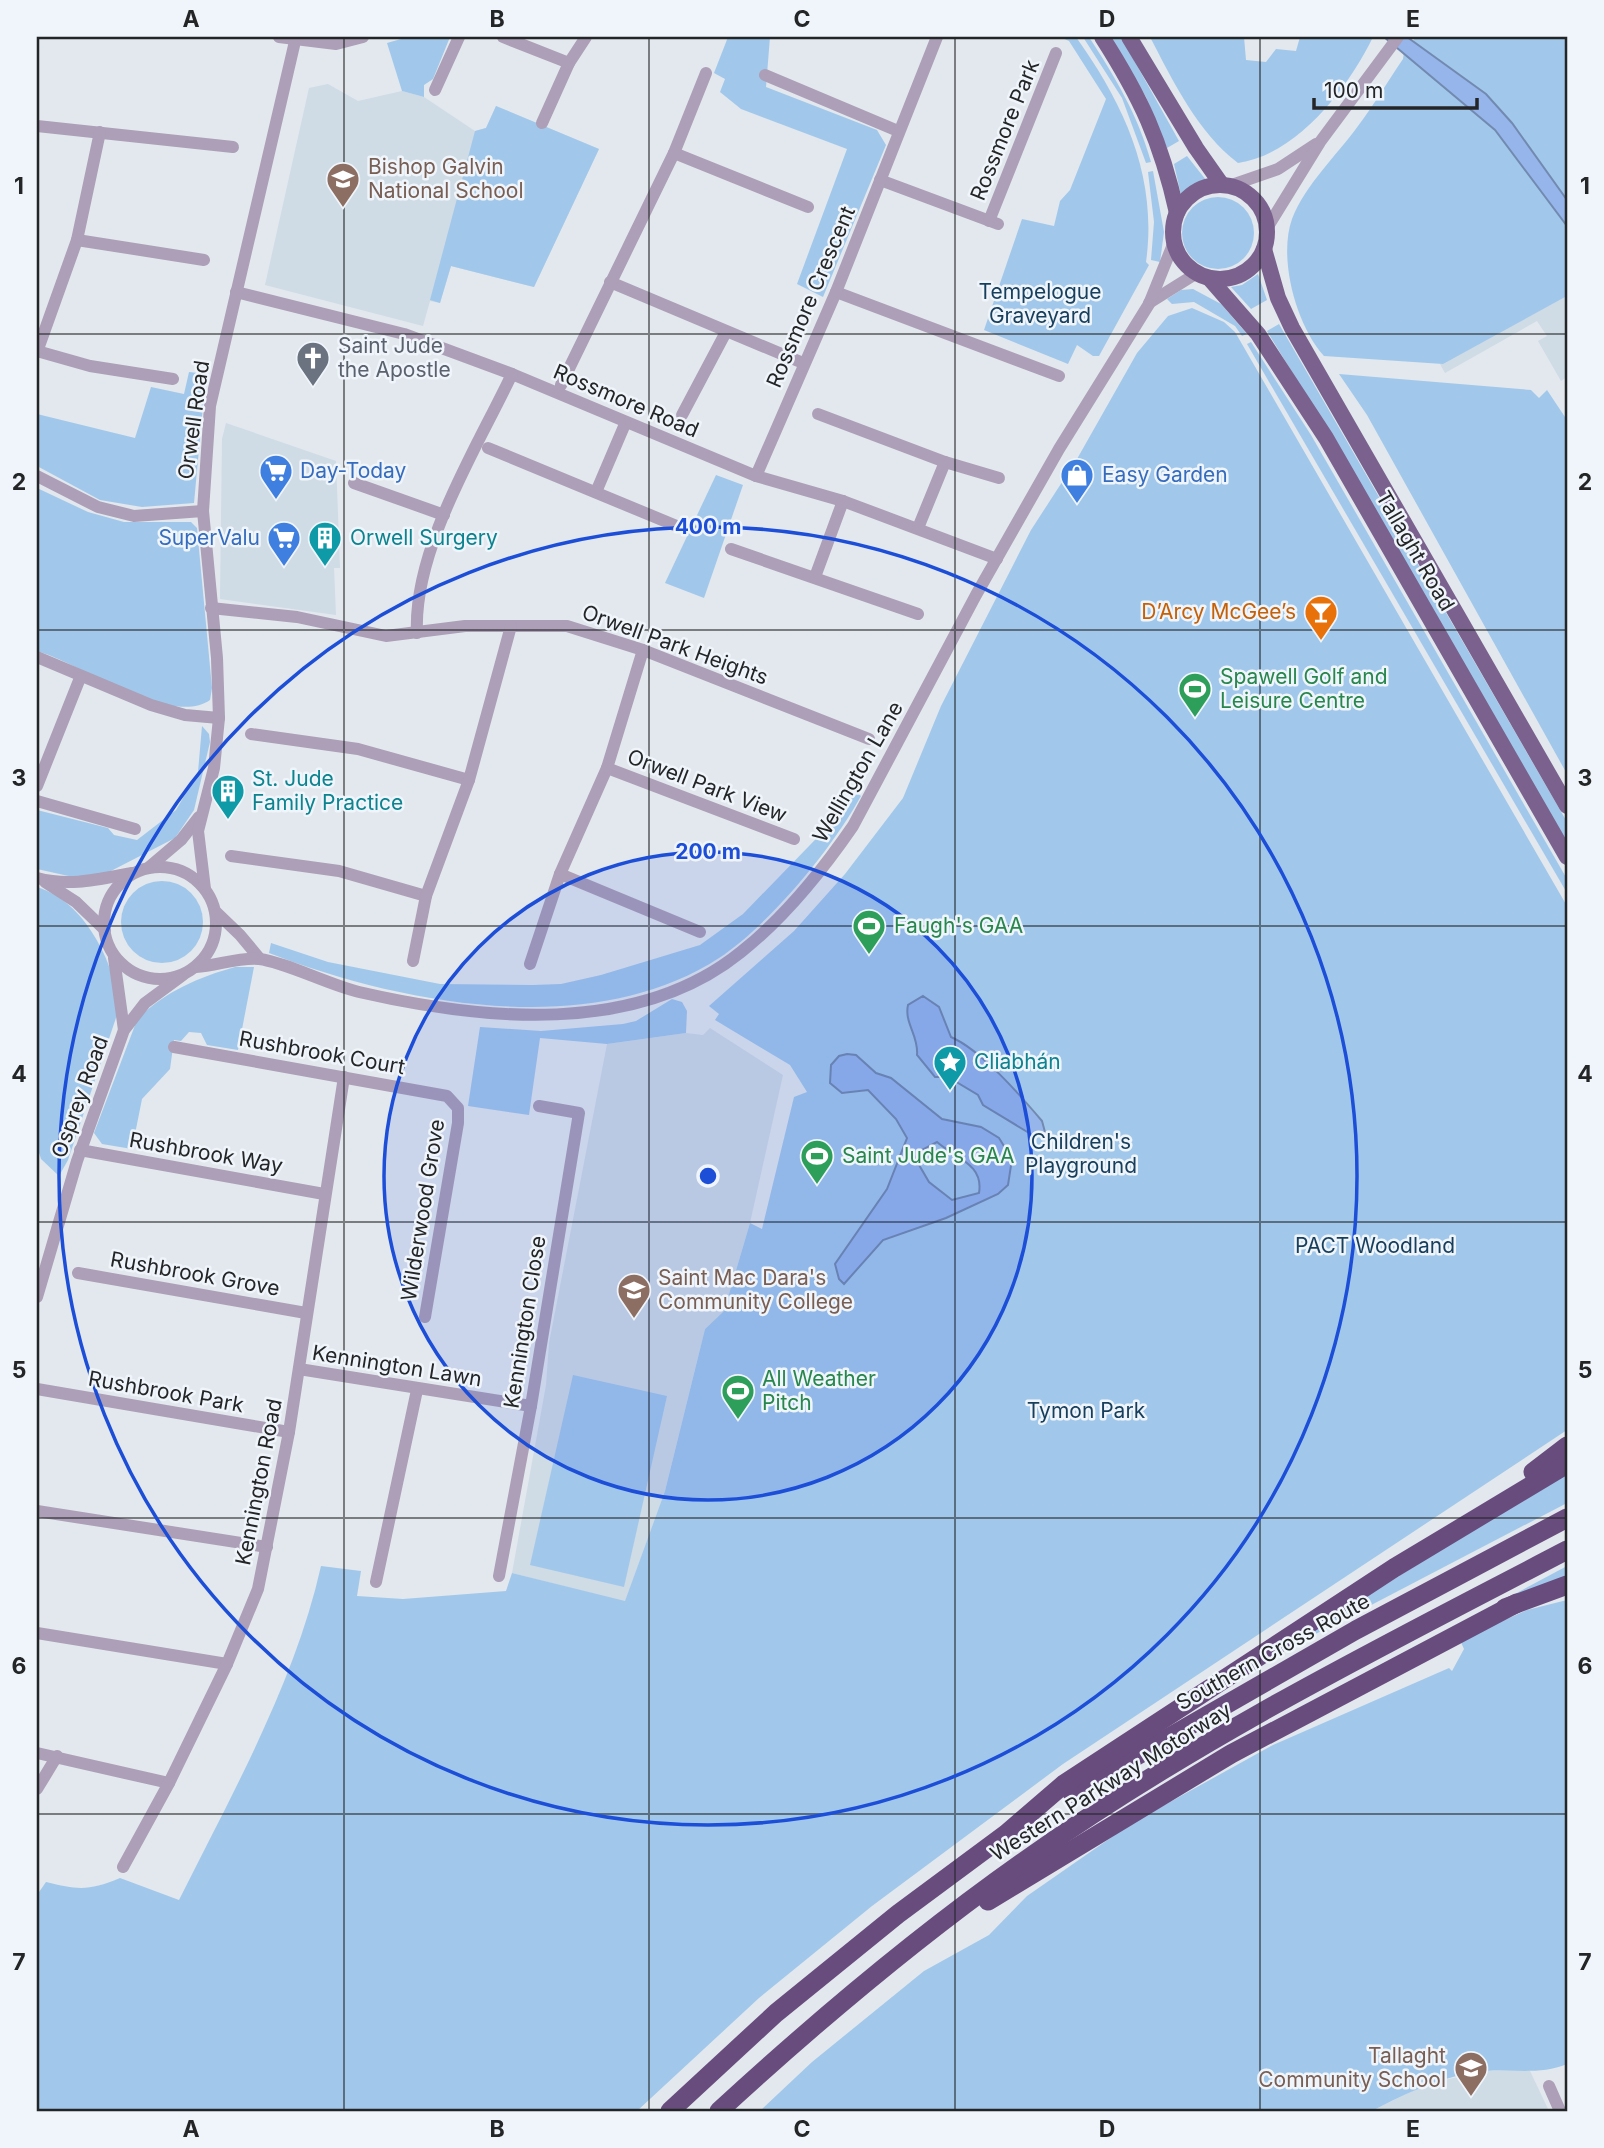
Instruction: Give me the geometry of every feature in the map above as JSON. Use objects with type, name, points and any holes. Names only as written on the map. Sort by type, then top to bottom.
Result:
[{"type":"highway","points":[[1474,1518],[1567,1446]]},
{"type":"highway","points":[[1006,1834],[1075,1776],[1474,1518],[1567,1464]]},
{"type":"highway","name":"Southern Cross Route","points":[[1006,1834],[1213,1711],[1567,1518]]},
{"type":"highway","name":"Western Parkway Motorway","points":[[719,2111],[818,2020],[906,1948],[1031,1855],[1240,1726],[1567,1550]]},
{"type":"highway","points":[[1169,1768],[1236,1740],[1475,1619],[1567,1585]]},
{"type":"highway","points":[[906,1948],[1231,1754],[1517,1603]]},
{"type":"highway","name":"Western Parkway Motorway","points":[[670,2111],[776,2013],[898,1913],[1006,1834]]},
{"type":"main road","points":[[1102,37],[1139,97],[1157,135],[1177,212]]},
{"type":"main road","points":[[1129,37],[1196,148],[1226,186]]},
{"type":"main road","points":[[1226,186],[1240,190],[1255,202],[1267,228],[1265,249],[1247,270],[1222,279],[1203,275],[1186,265],[1174,242],[1173,227],[1177,212],[1195,192],[1226,186]]},
{"type":"main road","name":"Tallaght Road","points":[[1265,249],[1278,298],[1310,363],[1567,806]]},
{"type":"main road","name":"Tallaght Road","points":[[1203,275],[1258,334],[1326,438],[1567,857]]},
{"type":"street","points":[[279,37],[336,44],[363,37]]},
{"type":"street","points":[[435,90],[459,37]]},
{"type":"street","points":[[503,37],[569,63]]},
{"type":"street","points":[[542,123],[569,63],[586,37]]},
{"type":"street","name":"Rossmore Crescent","points":[[756,476],[836,292],[937,37]]},
{"type":"street","points":[[1267,228],[1320,142],[1398,37]]},
{"type":"street","name":"Orwell Road","points":[[205,889],[198,831],[214,768],[219,718],[203,511],[210,406],[296,38]]},
{"type":"street","name":"Rossmore Park","points":[[880,180],[994,222],[1056,53]]},
{"type":"street","points":[[561,385],[674,153],[706,73]]},
{"type":"street","points":[[765,75],[898,131]]},
{"type":"street","points":[[37,126],[233,147]]},
{"type":"street","points":[[100,132],[77,240],[37,351],[90,366],[173,379]]},
{"type":"street","points":[[1226,186],[1278,169],[1320,142]]},
{"type":"street","points":[[674,153],[808,207]]},
{"type":"street","points":[[77,240],[204,260]]},
{"type":"street","name":"Wellington Lane","points":[[196,967],[260,959],[359,992],[435,1007],[528,1016],[586,1013],[657,996],[714,970],[741,952],[831,859],[853,826],[1059,449],[1149,304],[1174,242]]},
{"type":"street","name":"Wellington Lane","points":[[1149,304],[1203,275]]},
{"type":"street","points":[[610,282],[803,363]]},
{"type":"street","name":"Rossmore Road","points":[[236,292],[404,334],[512,374],[625,424],[756,476],[843,501],[997,559]]},
{"type":"street","points":[[836,292],[1059,376]]},
{"type":"street","points":[[682,415],[726,332]]},
{"type":"street","points":[[417,633],[422,574],[444,515],[512,374]]},
{"type":"street","points":[[818,414],[945,462],[999,478]]},
{"type":"street","points":[[596,492],[625,424]]},
{"type":"street","points":[[488,448],[679,527]]},
{"type":"street","points":[[918,528],[945,462]]},
{"type":"street","points":[[37,476],[98,507],[134,516],[203,511]]},
{"type":"street","points":[[354,483],[444,515]]},
{"type":"street","points":[[815,577],[843,501]]},
{"type":"street","points":[[731,549],[918,614]]},
{"type":"street","name":"Orwell Park Heights","points":[[211,608],[297,617],[386,636],[465,626],[567,626],[643,650],[869,739]]},
{"type":"street","points":[[413,961],[426,896],[469,780],[511,626]]},
{"type":"street","name":"Orwell Park View","points":[[530,964],[560,874],[607,768],[643,650]]},
{"type":"street","points":[[37,657],[57,663],[80,678],[185,715],[219,718]]},
{"type":"street","points":[[37,781],[80,678]]},
{"type":"street","points":[[251,734],[358,749],[469,780]]},
{"type":"street","name":"Orwell Park View","points":[[607,768],[794,839]]},
{"type":"street","points":[[37,801],[135,829]]},
{"type":"street","name":"Orwell Road","points":[[142,870],[181,839],[203,811]]},
{"type":"street","points":[[231,856],[339,871],[426,896]]},
{"type":"street","points":[[39,878],[62,883],[88,882],[163,867],[184,872],[205,889],[215,911],[260,959]]},
{"type":"street","points":[[142,870],[127,878],[110,898],[105,930],[113,954],[125,967],[144,977],[164,979],[183,975],[196,967],[214,942],[215,911]]},
{"type":"street","points":[[560,874],[700,932]]},
{"type":"street","points":[[39,878],[76,902],[105,930]]},
{"type":"street","name":"Osprey Road","points":[[113,954],[124,1010],[124,1030]]},
{"type":"street","name":"Osprey Road","points":[[37,1297],[41,1268],[124,1030],[145,1003],[183,975]]},
{"type":"street","name":"Rushbrook Court","points":[[174,1047],[447,1096],[458,1108]]},
{"type":"street","name":"Kennington Road","points":[[123,1867],[169,1783],[250,1612],[267,1547],[289,1432],[344,1077]]},
{"type":"street","name":"Kennington Close","points":[[499,1576],[531,1406],[579,1113],[539,1106]]},
{"type":"street","name":"Wilderwood Grove","points":[[425,1317],[458,1108]]},
{"type":"street","name":"Rushbrook Way","points":[[80,1150],[324,1194]]},
{"type":"street","name":"Rushbrook Grove","points":[[78,1272],[306,1314]]},
{"type":"street","name":"Kennington Lawn","points":[[299,1369],[417,1390],[531,1406]]},
{"type":"street","name":"Rushbrook Park","points":[[37,1390],[289,1432]]},
{"type":"street","points":[[376,1582],[417,1390]]},
{"type":"street","points":[[37,1511],[267,1547]]},
{"type":"street","points":[[37,1633],[227,1664]]},
{"type":"street","points":[[37,1753],[169,1783]]},
{"type":"street","points":[[37,1789],[57,1756]]},
{"type":"street","points":[[1549,2087],[1560,2111]]},
{"type":"shaded area","points":[[1384,37],[1407,37],[1486,94],[1512,123],[1567,200],[1567,226],[1495,130]]},
{"type":"shaded area","points":[[328,84],[358,101],[402,91],[424,97],[475,131],[486,128],[496,106],[599,149],[534,287],[451,266],[440,303],[430,301],[423,326],[265,285],[309,88]]},
{"type":"shaded area","points":[[1567,296],[1567,377],[1561,381],[1538,341],[1547,336],[1537,321],[1445,373],[1440,364]]},
{"type":"shaded area","points":[[226,423],[336,461],[340,568],[334,568],[336,615],[220,599],[222,439]]},
{"type":"shaded area","points":[[923,996],[939,1007],[951,1037],[975,1052],[1000,1074],[1042,1121],[1045,1132],[1034,1136],[983,1105],[978,1095],[948,1077],[935,1077],[917,1055],[907,1012],[908,1005]]},
{"type":"shaded area","name":"Saint Mac Dara's Community College","points":[[710,1028],[783,1075],[750,1223],[724,1311],[705,1329],[665,1491],[625,1602],[512,1573],[546,1385],[549,1343],[607,1044],[686,1033],[703,1035]]},
{"type":"shaded area","points":[[856,1055],[876,1073],[891,1078],[942,1119],[981,1127],[999,1138],[1012,1159],[1008,1185],[998,1194],[946,1218],[883,1240],[844,1284],[839,1279],[835,1264],[887,1189],[907,1138],[896,1119],[868,1090],[842,1093],[830,1083],[831,1065],[839,1056]],"holes":[[[937,1142],[973,1168],[979,1183],[979,1193],[952,1200],[929,1182],[915,1158],[920,1151]]]},
{"type":"shaded area","name":"Tallaght Community School","points":[[1486,2071],[1530,2071],[1549,2111],[1372,2111],[1426,2084]]},
{"type":"green space","points":[[408,37],[450,37],[433,79],[424,85],[424,97],[402,91],[387,43]]},
{"type":"green space","points":[[728,37],[770,37],[766,87],[877,130],[886,145],[823,297],[797,284],[847,149],[741,109],[720,92],[725,79],[714,73]]},
{"type":"green space","name":"Tempelogue Graveyard","points":[[1060,37],[1076,37],[1109,88],[1134,143],[1147,200],[1146,262],[1149,265],[1099,356],[1093,356],[1077,345],[1068,364],[984,330],[1022,219],[1054,226],[1060,201],[1070,190],[1106,99],[1069,41]]},
{"type":"green space","points":[[1083,37],[1089,37],[1125,97],[1151,162],[1146,163],[1122,98]]},
{"type":"green space","points":[[1110,37],[1121,37],[1179,141],[1167,148],[1146,97]]},
{"type":"green space","points":[[1150,37],[1244,37],[1246,60],[1266,62],[1276,49],[1296,51],[1300,37],[1373,37],[1350,77],[1319,116],[1281,147],[1238,163],[1199,122]]},
{"type":"green space","points":[[1416,37],[1567,37],[1567,200],[1413,41]]},
{"type":"green space","points":[[1404,52],[1495,130],[1567,226],[1567,296],[1443,364],[1324,356],[1305,327],[1292,290],[1289,271],[1288,235],[1298,206],[1313,182],[1370,110],[1403,59]]},
{"type":"green space","points":[[496,106],[599,149],[534,287],[451,266],[440,303],[430,300],[475,131],[486,128]]},
{"type":"green space","points":[[1187,156],[1206,180],[1189,187],[1181,195],[1174,164]]},
{"type":"green space","points":[[1153,171],[1164,232],[1160,262],[1151,260],[1154,222],[1148,172]]},
{"type":"green space","points":[[1225,197],[1244,207],[1252,219],[1252,247],[1244,259],[1232,267],[1211,269],[1192,259],[1184,247],[1182,226],[1192,207],[1204,199]]},
{"type":"green space","points":[[1258,274],[1267,300],[1251,309],[1231,287],[1242,285]]},
{"type":"green space","points":[[1193,289],[1221,304],[1247,334],[1242,336],[1235,326],[1194,302],[1172,304],[1167,299],[1181,290]]},
{"type":"green space","name":"Tymon Park","points":[[1192,308],[1224,322],[1235,332],[1567,906],[1567,1430],[1063,1764],[872,1906],[759,1998],[637,2111],[37,2111],[37,1895],[46,1882],[83,1888],[120,1878],[179,1900],[279,1695],[310,1609],[321,1566],[361,1571],[357,1596],[403,1599],[506,1591],[512,1573],[625,1601],[665,1491],[705,1329],[724,1311],[750,1223],[762,1229],[794,1097],[807,1092],[790,1065],[715,1020],[719,1014],[709,1006],[794,931],[845,874],[903,798],[941,706],[1031,530],[1077,459],[1137,353],[1168,316]]},
{"type":"green space","points":[[1279,324],[1567,822],[1567,845],[1331,436],[1267,331]]},
{"type":"green space","points":[[1251,342],[1311,435],[1567,879],[1567,893],[1247,344]]},
{"type":"green space","points":[[189,372],[206,374],[194,503],[142,507],[100,500],[37,466],[37,414],[135,438],[151,387],[184,394]]},
{"type":"green space","points":[[1339,374],[1531,390],[1539,398],[1547,390],[1567,420],[1567,774],[1367,415]]},
{"type":"green space","points":[[716,475],[743,485],[704,598],[665,583]]},
{"type":"green space","points":[[37,488],[88,512],[124,522],[191,522],[197,528],[212,688],[210,700],[193,706],[172,706],[149,700],[37,651]]},
{"type":"green space","points":[[202,726],[209,734],[210,742],[194,810],[175,838],[109,872],[82,879],[37,869],[37,810],[108,828],[114,835],[137,840],[176,810],[198,772]]},
{"type":"green space","points":[[855,792],[861,796],[849,817],[817,862],[778,906],[719,958],[668,984],[613,999],[555,1006],[496,1006],[436,999],[377,987],[269,953],[271,943],[328,962],[440,984],[561,984],[601,975],[700,945],[743,914],[841,813]]},
{"type":"green space","points":[[162,881],[178,884],[191,893],[200,906],[203,922],[200,938],[191,951],[178,960],[162,963],[146,960],[133,951],[124,938],[121,922],[124,906],[133,893],[146,884]]},
{"type":"green space","points":[[37,887],[54,894],[83,919],[104,953],[119,1009],[68,1160],[59,1176],[41,1159],[37,1146]]},
{"type":"green space","points":[[235,967],[254,967],[238,1050],[207,1045],[201,1033],[189,1032],[181,1041],[174,1040],[170,1069],[142,1099],[132,1149],[102,1144],[94,1133],[137,1020],[147,1010],[182,987]]},
{"type":"green space","points":[[672,999],[682,1002],[687,1011],[686,1033],[607,1044],[540,1038],[529,1115],[468,1106],[480,1027],[541,1031],[623,1024],[636,1021]]},
{"type":"green space","points":[[573,1375],[667,1396],[624,1587],[530,1565]]},
{"type":"green space","points":[[1567,1470],[1567,1503],[1285,1650],[1323,1624]]},
{"type":"green space","points":[[1567,1566],[1567,1577],[1500,1602]]},
{"type":"green space","points":[[1567,1600],[1567,2064],[1547,2069],[1486,2071],[1456,2076],[1413,2091],[1372,2111],[760,2111],[812,2062],[924,1971],[989,1935],[1027,1896],[1132,1823],[1273,1745],[1449,1668],[1452,1671],[1464,1649],[1460,1640],[1527,1610]]},
{"type":"place","name":"Bishop Galvin National School","points":[[343,209]]},
{"type":"place","name":"Saint Jude the Apostle","points":[[313,388]]},
{"type":"place","name":"Day-Today","points":[[276,501]]},
{"type":"place","name":"Easy Garden","points":[[1077,505]]},
{"type":"place","name":"SuperValu","points":[[284,568]]},
{"type":"place","name":"Orwell Surgery","points":[[325,568]]},
{"type":"place","name":"D’Arcy McGee’s","points":[[1321,642]]},
{"type":"place","name":"Spawell Golf and Leisure Centre","points":[[1195,719]]},
{"type":"place","name":"St. Jude Family Practice","points":[[228,821]]},
{"type":"place","name":"Faugh's GAA","points":[[869,956]]},
{"type":"place","name":"Cliabhán","points":[[950,1092]]},
{"type":"place","name":"Saint Jude's GAA","points":[[817,1186]]},
{"type":"place","name":"Saint Mac Dara's Community College","points":[[634,1320]]},
{"type":"place","name":"All Weather Pitch","points":[[738,1421]]},
{"type":"place","name":"Tallaght Community School","points":[[1471,2098]]},
{"type":"park label","name":"Children's Playground","points":[[1081,1154]]},
{"type":"park label","name":"PACT Woodland","points":[[1375,1246]]}]
